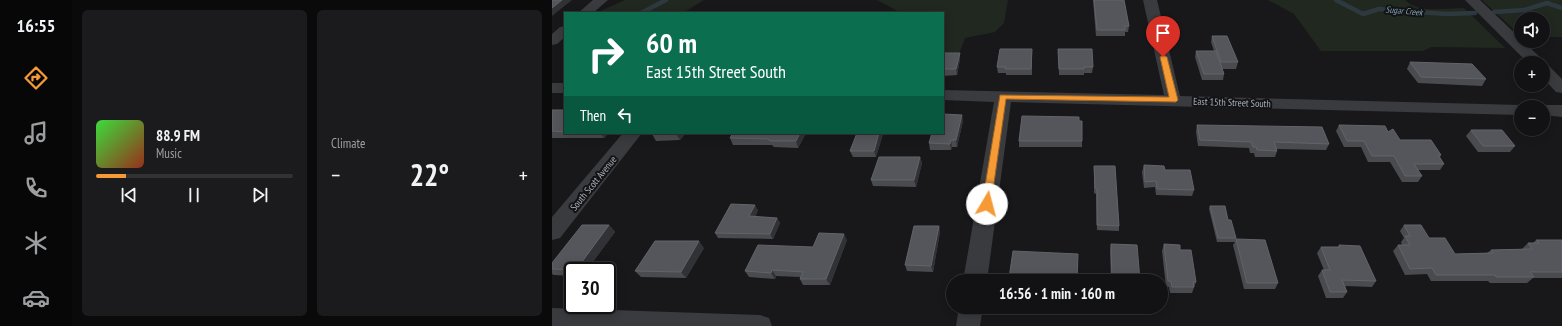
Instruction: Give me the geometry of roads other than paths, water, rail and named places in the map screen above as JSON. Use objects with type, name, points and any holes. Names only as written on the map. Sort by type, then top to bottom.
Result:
[{"type":"street","points":[[586,12],[601,0]]},
{"type":"street","points":[[1150,0],[1174,100]]},
{"type":"street","points":[[1472,0],[1530,56]]},
{"type":"street","points":[[552,41],[564,31]]},
{"type":"street","points":[[1550,76],[1562,88]]},
{"type":"street","points":[[552,88],[564,88]]},
{"type":"street","name":"East 15th Street South","points":[[944,96],[1174,100],[1514,110]]},
{"type":"street","points":[[976,274],[1002,97]]},
{"type":"street","points":[[1550,110],[1562,111]]},
{"type":"street","name":"South Scott Avenue","points":[[552,232],[632,134]]},
{"type":"street","points":[[968,326],[970,314]]},
{"type":"street","points":[[552,320],[760,326]]},
{"type":"waterway","name":"Sugar Creek","points":[[643,12],[666,0]]},
{"type":"waterway","name":"Sugar Creek","points":[[1336,0],[1363,14],[1379,9],[1446,14],[1475,13]]},
{"type":"waterway","name":"Sugar Creek","points":[[1494,12],[1524,10],[1547,3],[1562,8]]}]
